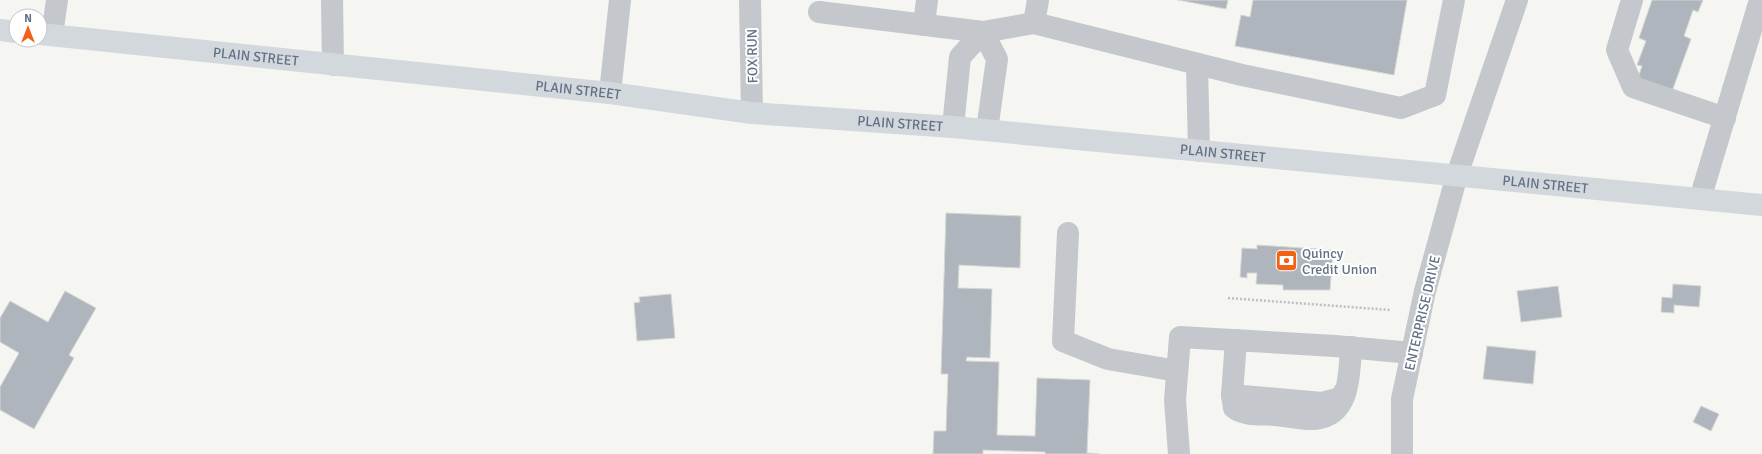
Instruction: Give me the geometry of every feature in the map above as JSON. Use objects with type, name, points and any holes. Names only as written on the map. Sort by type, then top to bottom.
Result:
[{"type":"main road","name":"PLAIN STREET","points":[[48,35],[610,93],[752,113],[987,130],[1199,152],[1457,175],[1762,205]]},
{"type":"street","points":[[48,29],[57,0]]},
{"type":"street","points":[[332,0],[332,65]]},
{"type":"street","points":[[610,93],[620,0]]},
{"type":"street","name":"FOX RUN","points":[[750,0],[752,113]]},
{"type":"street","points":[[924,25],[927,0]]},
{"type":"street","points":[[1034,23],[1038,0]]},
{"type":"street","points":[[819,12],[983,32],[1034,23],[1242,75],[1401,108],[1435,95],[1454,0]]},
{"type":"street","name":"ENTERPRISE DRIVE","points":[[1402,454],[1402,398],[1425,291],[1457,175],[1517,0]]},
{"type":"street","points":[[1632,0],[1616,50],[1633,88],[1725,118]]},
{"type":"street","points":[[1700,199],[1760,0]]},
{"type":"street","points":[[953,127],[960,57],[983,32]]},
{"type":"street","points":[[983,32],[997,59],[987,130]]},
{"type":"street","points":[[1197,64],[1199,152]]},
{"type":"street","points":[[1068,233],[1063,341],[1108,359],[1177,371]]},
{"type":"street","points":[[1179,454],[1175,400],[1180,337],[1351,347],[1412,353]]},
{"type":"street","points":[[1236,340],[1232,395],[1234,408],[1246,413],[1314,419],[1327,416],[1336,410],[1345,395],[1351,347]]},
{"type":"path","points":[[1228,298],[1391,310]]},
{"type":"building","points":[[1178,0],[1228,0],[1226,9]]},
{"type":"building","points":[[1253,0],[1407,0],[1394,75],[1235,46],[1241,15],[1250,17]]},
{"type":"building","points":[[1652,0],[1703,0],[1698,12],[1693,10],[1684,36],[1691,39],[1671,94],[1637,81],[1642,66],[1637,65],[1646,41],[1639,38]]},
{"type":"building","points":[[946,213],[1021,216],[1020,268],[959,265],[958,288],[992,289],[990,358],[967,357],[966,361],[999,362],[997,435],[1035,436],[1037,378],[1090,380],[1087,453],[1099,454],[1045,454],[1045,452],[983,450],[983,454],[933,454],[934,431],[946,431],[948,374],[941,374]]},
{"type":"building","name":"Quincy Credit Union","points":[[1257,245],[1333,250],[1330,290],[1283,290],[1283,285],[1256,284],[1257,273],[1247,273],[1247,278],[1240,277],[1242,248],[1257,249]]},
{"type":"building","points":[[1673,284],[1701,286],[1699,307],[1674,305],[1674,313],[1661,312],[1662,297],[1672,298]]},
{"type":"building","points":[[1558,286],[1562,317],[1521,322],[1517,291]]},
{"type":"building","points":[[65,291],[96,308],[69,355],[74,358],[34,429],[0,410],[0,387],[19,353],[0,342],[0,318],[10,301],[48,322]]},
{"type":"building","points":[[671,294],[675,338],[637,341],[634,303],[640,302],[639,297]]},
{"type":"building","points":[[1487,346],[1536,351],[1533,384],[1483,379]]},
{"type":"building","points":[[1701,406],[1719,414],[1711,431],[1693,422]]},
{"type":"place","name":"Quincy Credit Union","points":[[1287,261]]}]
